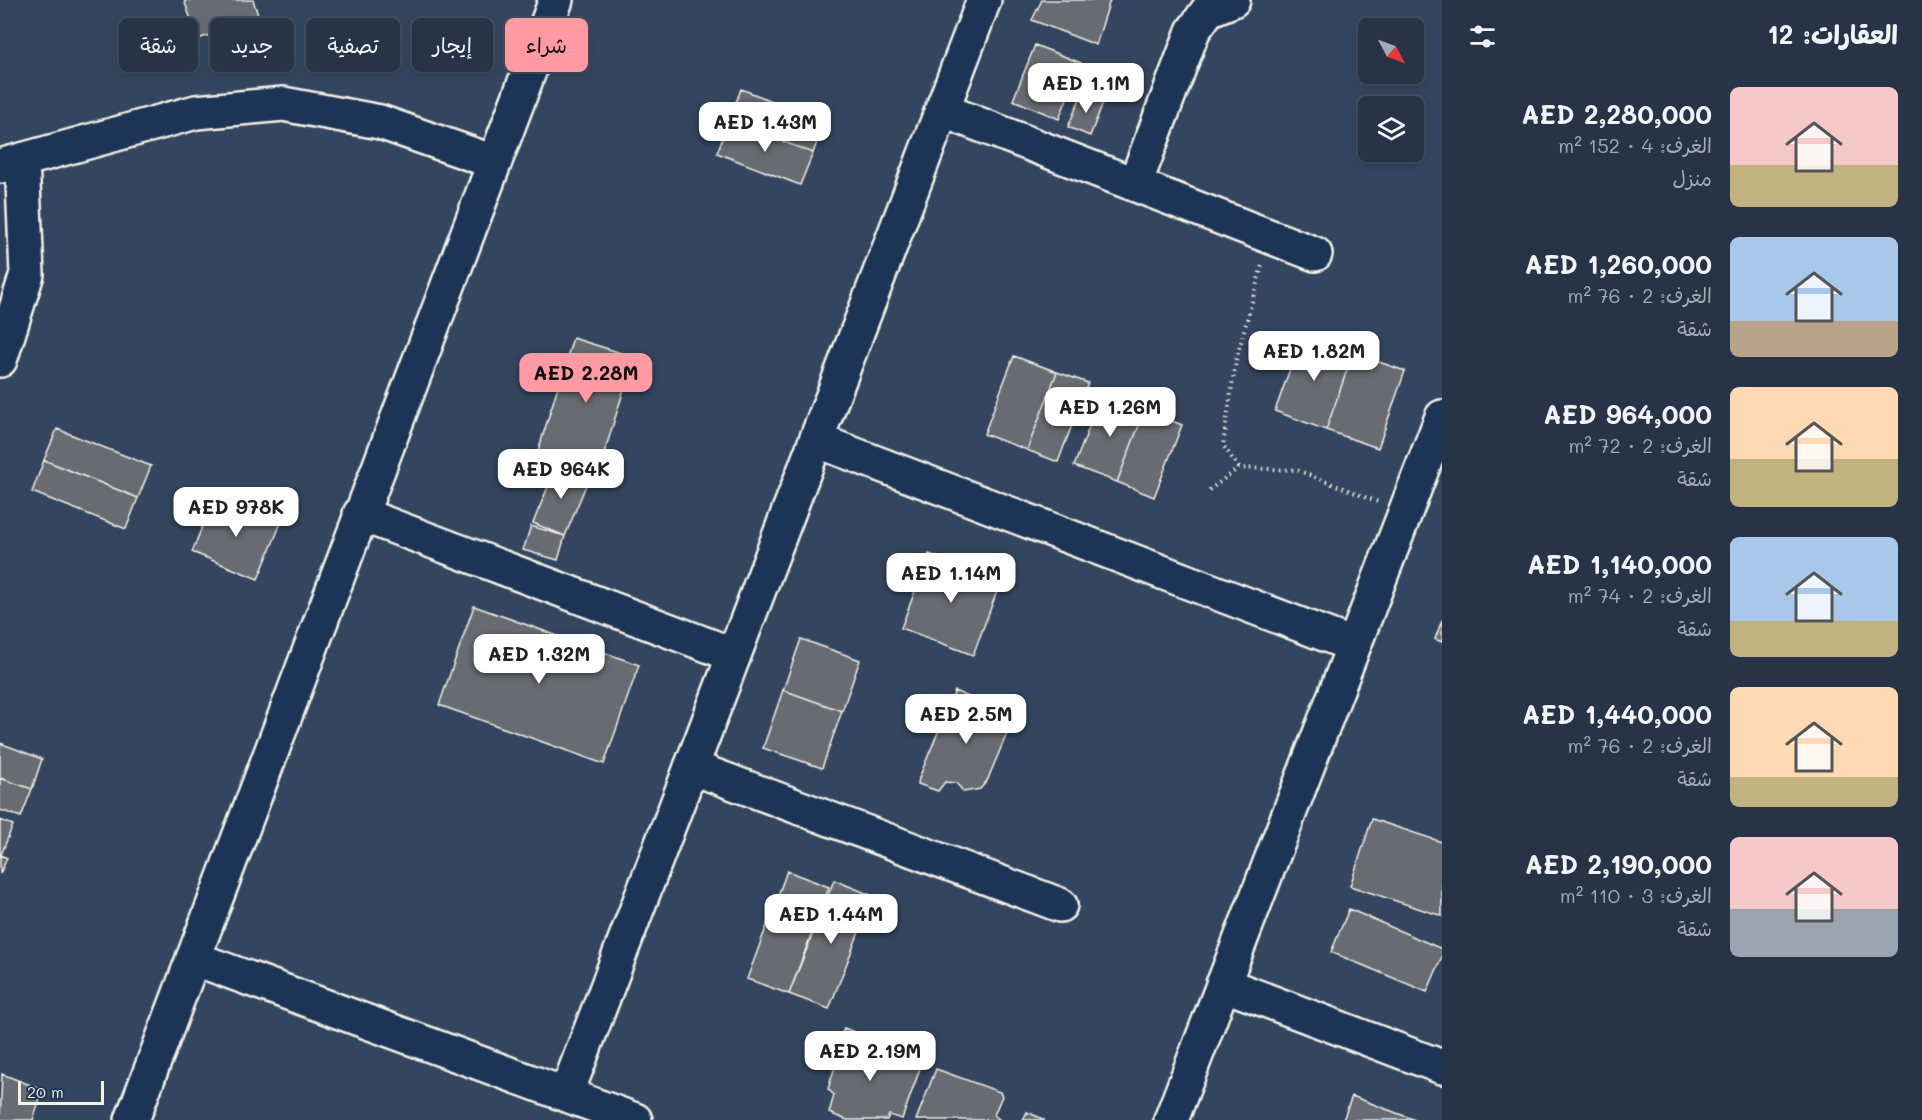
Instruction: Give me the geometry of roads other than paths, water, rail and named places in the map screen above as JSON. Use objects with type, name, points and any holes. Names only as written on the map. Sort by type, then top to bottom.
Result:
[{"type":"street","points":[[132,1120],[556,0]]},
{"type":"street","points":[[566,1095],[984,0]]},
{"type":"street","points":[[1135,184],[1193,31],[1209,10],[1233,0]]},
{"type":"street","points":[[0,360],[27,274],[11,163],[196,112],[283,104],[380,122],[494,162]]},
{"type":"street","points":[[942,110],[1316,254]]},
{"type":"street","points":[[1171,1120],[1442,417]]},
{"type":"street","points":[[816,440],[1353,645]]},
{"type":"street","points":[[360,514],[734,655]]},
{"type":"street","points":[[691,767],[1060,905]]},
{"type":"street","points":[[192,958],[635,1120]]},
{"type":"street","points":[[1223,984],[1442,1067]]}]
